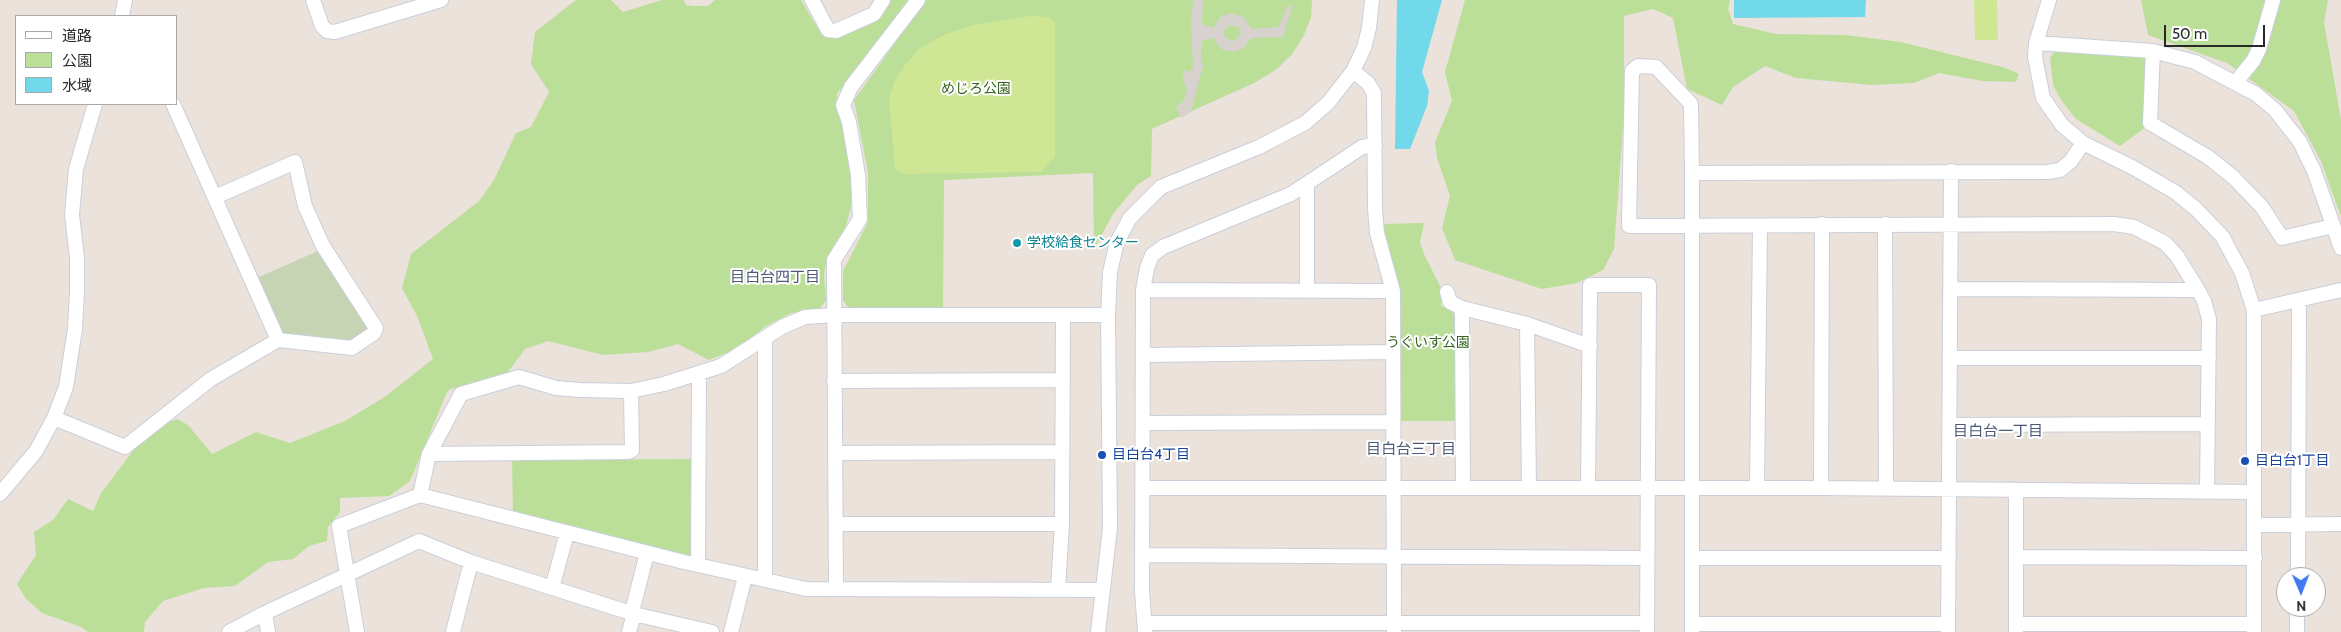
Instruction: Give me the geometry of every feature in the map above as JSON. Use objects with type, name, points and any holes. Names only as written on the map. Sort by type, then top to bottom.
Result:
[{"type":"street","points":[[313,0],[322,26],[327,31],[335,32],[441,0]]},
{"type":"street","points":[[812,0],[828,30],[836,31],[874,14],[883,0]]},
{"type":"street","points":[[836,589],[834,260],[860,219],[858,175],[849,122],[843,105],[852,87],[918,0]]},
{"type":"street","points":[[1098,632],[1110,528],[1108,315],[1110,272],[1117,242],[1130,218],[1161,187],[1242,155],[1305,123],[1328,103],[1353,71],[1369,28],[1372,0]]},
{"type":"street","points":[[2016,490],[2016,628],[2254,628],[2254,310],[2242,274],[2222,236],[2196,208],[2174,192],[2132,167],[2083,143],[2062,125],[2043,98],[2036,68],[2036,42],[2049,0]]},
{"type":"street","points":[[2236,82],[2253,61],[2259,49],[2273,0]]},
{"type":"street","points":[[2036,42],[2153,51],[2195,62],[2256,94],[2275,110],[2294,134],[2314,170],[2341,248]]},
{"type":"street","points":[[2153,51],[2150,123],[2208,157],[2233,177],[2262,207],[2282,238],[2333,226]]},
{"type":"street","points":[[1951,171],[1950,224],[1950,425],[1948,489],[1948,628],[1692,628],[1692,558],[1692,489],[1692,226],[1692,173],[1691,104],[1656,67],[1638,66],[1632,71],[1629,226],[1692,226],[1760,226],[1822,224],[1885,224],[1950,224],[2114,224],[2134,226],[2165,243],[2178,256],[2198,290],[2204,301],[2208,319],[2208,492]]},
{"type":"street","points":[[1353,71],[1368,83],[1374,93],[1377,233],[1393,291],[1394,628]]},
{"type":"street","points":[[0,494],[36,451],[54,418],[66,387],[75,329],[77,258],[72,215],[76,169],[96,105]]},
{"type":"street","points":[[173,105],[278,340]]},
{"type":"street","points":[[1692,173],[2048,172],[2060,170],[2070,161],[2083,143]]},
{"type":"street","points":[[1375,145],[1362,147],[1291,194],[1163,247],[1152,255],[1146,268],[1144,290],[1142,555],[1145,628],[1646,628],[1649,488],[1648,285],[1590,285],[1588,488]]},
{"type":"street","points":[[54,418],[125,447],[211,379],[278,340],[352,348],[374,333],[376,328],[323,246],[305,206],[295,162],[215,197]]},
{"type":"street","points":[[1307,185],[1308,289]]},
{"type":"street","points":[[1820,488],[1822,224]]},
{"type":"street","points":[[1885,224],[1886,488]]},
{"type":"street","points":[[1757,488],[1760,226]]},
{"type":"street","points":[[1144,290],[1308,289],[1393,291]]},
{"type":"street","points":[[1950,289],[2198,290]]},
{"type":"street","points":[[2254,310],[2341,290]]},
{"type":"street","points":[[1447,292],[1450,302],[1462,308],[1527,324],[1590,346]]},
{"type":"street","points":[[2298,567],[2300,300]]},
{"type":"street","points":[[1462,308],[1463,488]]},
{"type":"street","points":[[420,495],[430,454],[461,394],[518,378],[556,388],[631,391],[664,384],[721,366],[793,321],[805,317],[834,315],[1108,315]]},
{"type":"street","points":[[1058,589],[1062,524],[1063,316]]},
{"type":"street","points":[[1527,324],[1529,488]]},
{"type":"street","points":[[765,339],[766,579]]},
{"type":"street","points":[[1144,354],[1393,352]]},
{"type":"street","points":[[1950,358],[2209,358]]},
{"type":"street","points":[[698,565],[699,374]]},
{"type":"street","points":[[834,381],[1064,380]]},
{"type":"street","points":[[430,454],[629,452],[632,450],[631,391]]},
{"type":"street","points":[[1144,423],[1393,422]]},
{"type":"street","points":[[1950,425],[2208,424]]},
{"type":"street","points":[[835,453],[1062,452]]},
{"type":"street","points":[[1143,488],[1886,488],[2254,492]]},
{"type":"street","points":[[358,632],[339,526],[420,495],[745,577],[766,579],[806,589],[1104,590]]},
{"type":"street","points":[[836,524],[1062,524]]},
{"type":"street","points":[[2255,525],[2341,524]]},
{"type":"street","points":[[552,588],[567,533]]},
{"type":"street","points":[[229,632],[265,613],[419,541],[470,562],[552,588],[633,613],[712,632]]},
{"type":"street","points":[[629,632],[647,553]]},
{"type":"street","points":[[1142,555],[1647,558]]},
{"type":"street","points":[[2017,557],[2254,558]]},
{"type":"street","points":[[1692,558],[1949,558]]},
{"type":"street","points":[[453,632],[470,562]]},
{"type":"street","points":[[731,632],[745,577]]},
{"type":"street","points":[[265,613],[268,632]]},
{"type":"street","points":[[2297,617],[2297,632]]},
{"type":"green space","points":[[576,0],[611,0],[623,12],[662,0],[684,0],[686,5],[708,6],[715,0],[801,0],[822,36],[834,37],[872,23],[891,0],[908,0],[850,81],[837,93],[837,108],[848,143],[852,202],[846,226],[827,258],[824,274],[826,300],[820,308],[791,313],[766,326],[736,349],[709,360],[678,344],[648,352],[603,355],[548,341],[525,349],[508,372],[448,390],[410,481],[389,496],[340,498],[340,512],[328,527],[327,541],[309,546],[293,559],[268,562],[235,586],[204,588],[163,601],[145,622],[144,632],[88,632],[81,627],[42,613],[26,599],[17,584],[36,555],[34,532],[53,520],[68,499],[93,511],[101,493],[142,439],[161,425],[177,419],[188,425],[212,454],[256,432],[290,443],[345,421],[386,396],[433,359],[417,316],[402,288],[411,254],[479,201],[494,180],[516,133],[531,127],[549,92],[531,64],[535,32]]},
{"type":"green space","name":"めじろ公園","points":[[926,0],[1312,0],[1311,18],[1303,37],[1292,54],[1277,69],[1254,83],[1152,129],[1151,176],[1137,185],[1113,214],[1094,249],[1093,173],[944,180],[943,309],[854,309],[847,306],[843,300],[843,271],[868,222],[868,173],[854,100]]},
{"type":"green space","points":[[1465,0],[1730,0],[1728,9],[1733,24],[1776,34],[1846,35],[1901,42],[2006,68],[2019,74],[2016,82],[1982,81],[1939,73],[1914,83],[1872,85],[1796,78],[1765,66],[1733,87],[1722,105],[1687,89],[1673,18],[1653,9],[1624,16],[1624,113],[1614,249],[1603,270],[1577,283],[1542,289],[1455,260],[1442,228],[1450,196],[1437,158],[1435,142],[1452,101],[1445,72]]},
{"type":"green space","points":[[1974,0],[1997,0],[1998,40],[1975,40]]},
{"type":"green space","points":[[2141,0],[2328,0],[2324,22],[2341,120],[2341,217],[2321,161],[2294,111],[2227,63],[2148,35]]},
{"type":"green space","points":[[1031,16],[1050,17],[1055,23],[1055,157],[1041,172],[905,174],[895,169],[889,101],[894,82],[905,65],[920,48],[946,34],[973,25]]},
{"type":"green space","points":[[2055,51],[2142,55],[2146,60],[2146,127],[2120,146],[2076,119],[2061,100],[2053,85],[2050,58]]},
{"type":"green space","name":"うぐいす公園","points":[[1424,223],[1420,242],[1441,288],[1441,306],[1450,309],[1456,317],[1456,421],[1401,421],[1401,296],[1383,224]]},
{"type":"green space","points":[[320,250],[372,326],[351,344],[286,339],[257,278]]},
{"type":"green space","points":[[694,459],[695,555],[691,559],[513,513],[512,460]]},
{"type":"shaded area","points":[[1193,0],[1203,0],[1202,24],[1213,28],[1220,17],[1231,13],[1243,17],[1252,29],[1279,27],[1287,7],[1293,5],[1283,37],[1251,38],[1244,48],[1233,52],[1221,49],[1214,38],[1202,41],[1201,58],[1203,65],[1191,112],[1181,118],[1176,107],[1184,101],[1187,90],[1183,81],[1184,70],[1189,72],[1193,68],[1191,21]],"holes":[[[1230,25],[1238,27],[1240,36],[1234,41],[1226,38],[1224,30]]]},
{"type":"water","points":[[1397,0],[1442,0],[1422,72],[1429,91],[1427,106],[1410,149],[1395,149]]},
{"type":"water","points":[[1734,0],[1866,0],[1865,17],[1734,18]]},
{"type":"place","name":"学校給食センター","points":[[1017,243]]},
{"type":"place","name":"目白台4丁目","points":[[1102,455]]},
{"type":"place","name":"目白台1丁目","points":[[2245,461]]},
{"type":"district","name":"目白台四丁目","points":[[775,278]]},
{"type":"district","name":"目白台一丁目","points":[[1998,432]]},
{"type":"district","name":"目白台三丁目","points":[[1411,450]]}]
